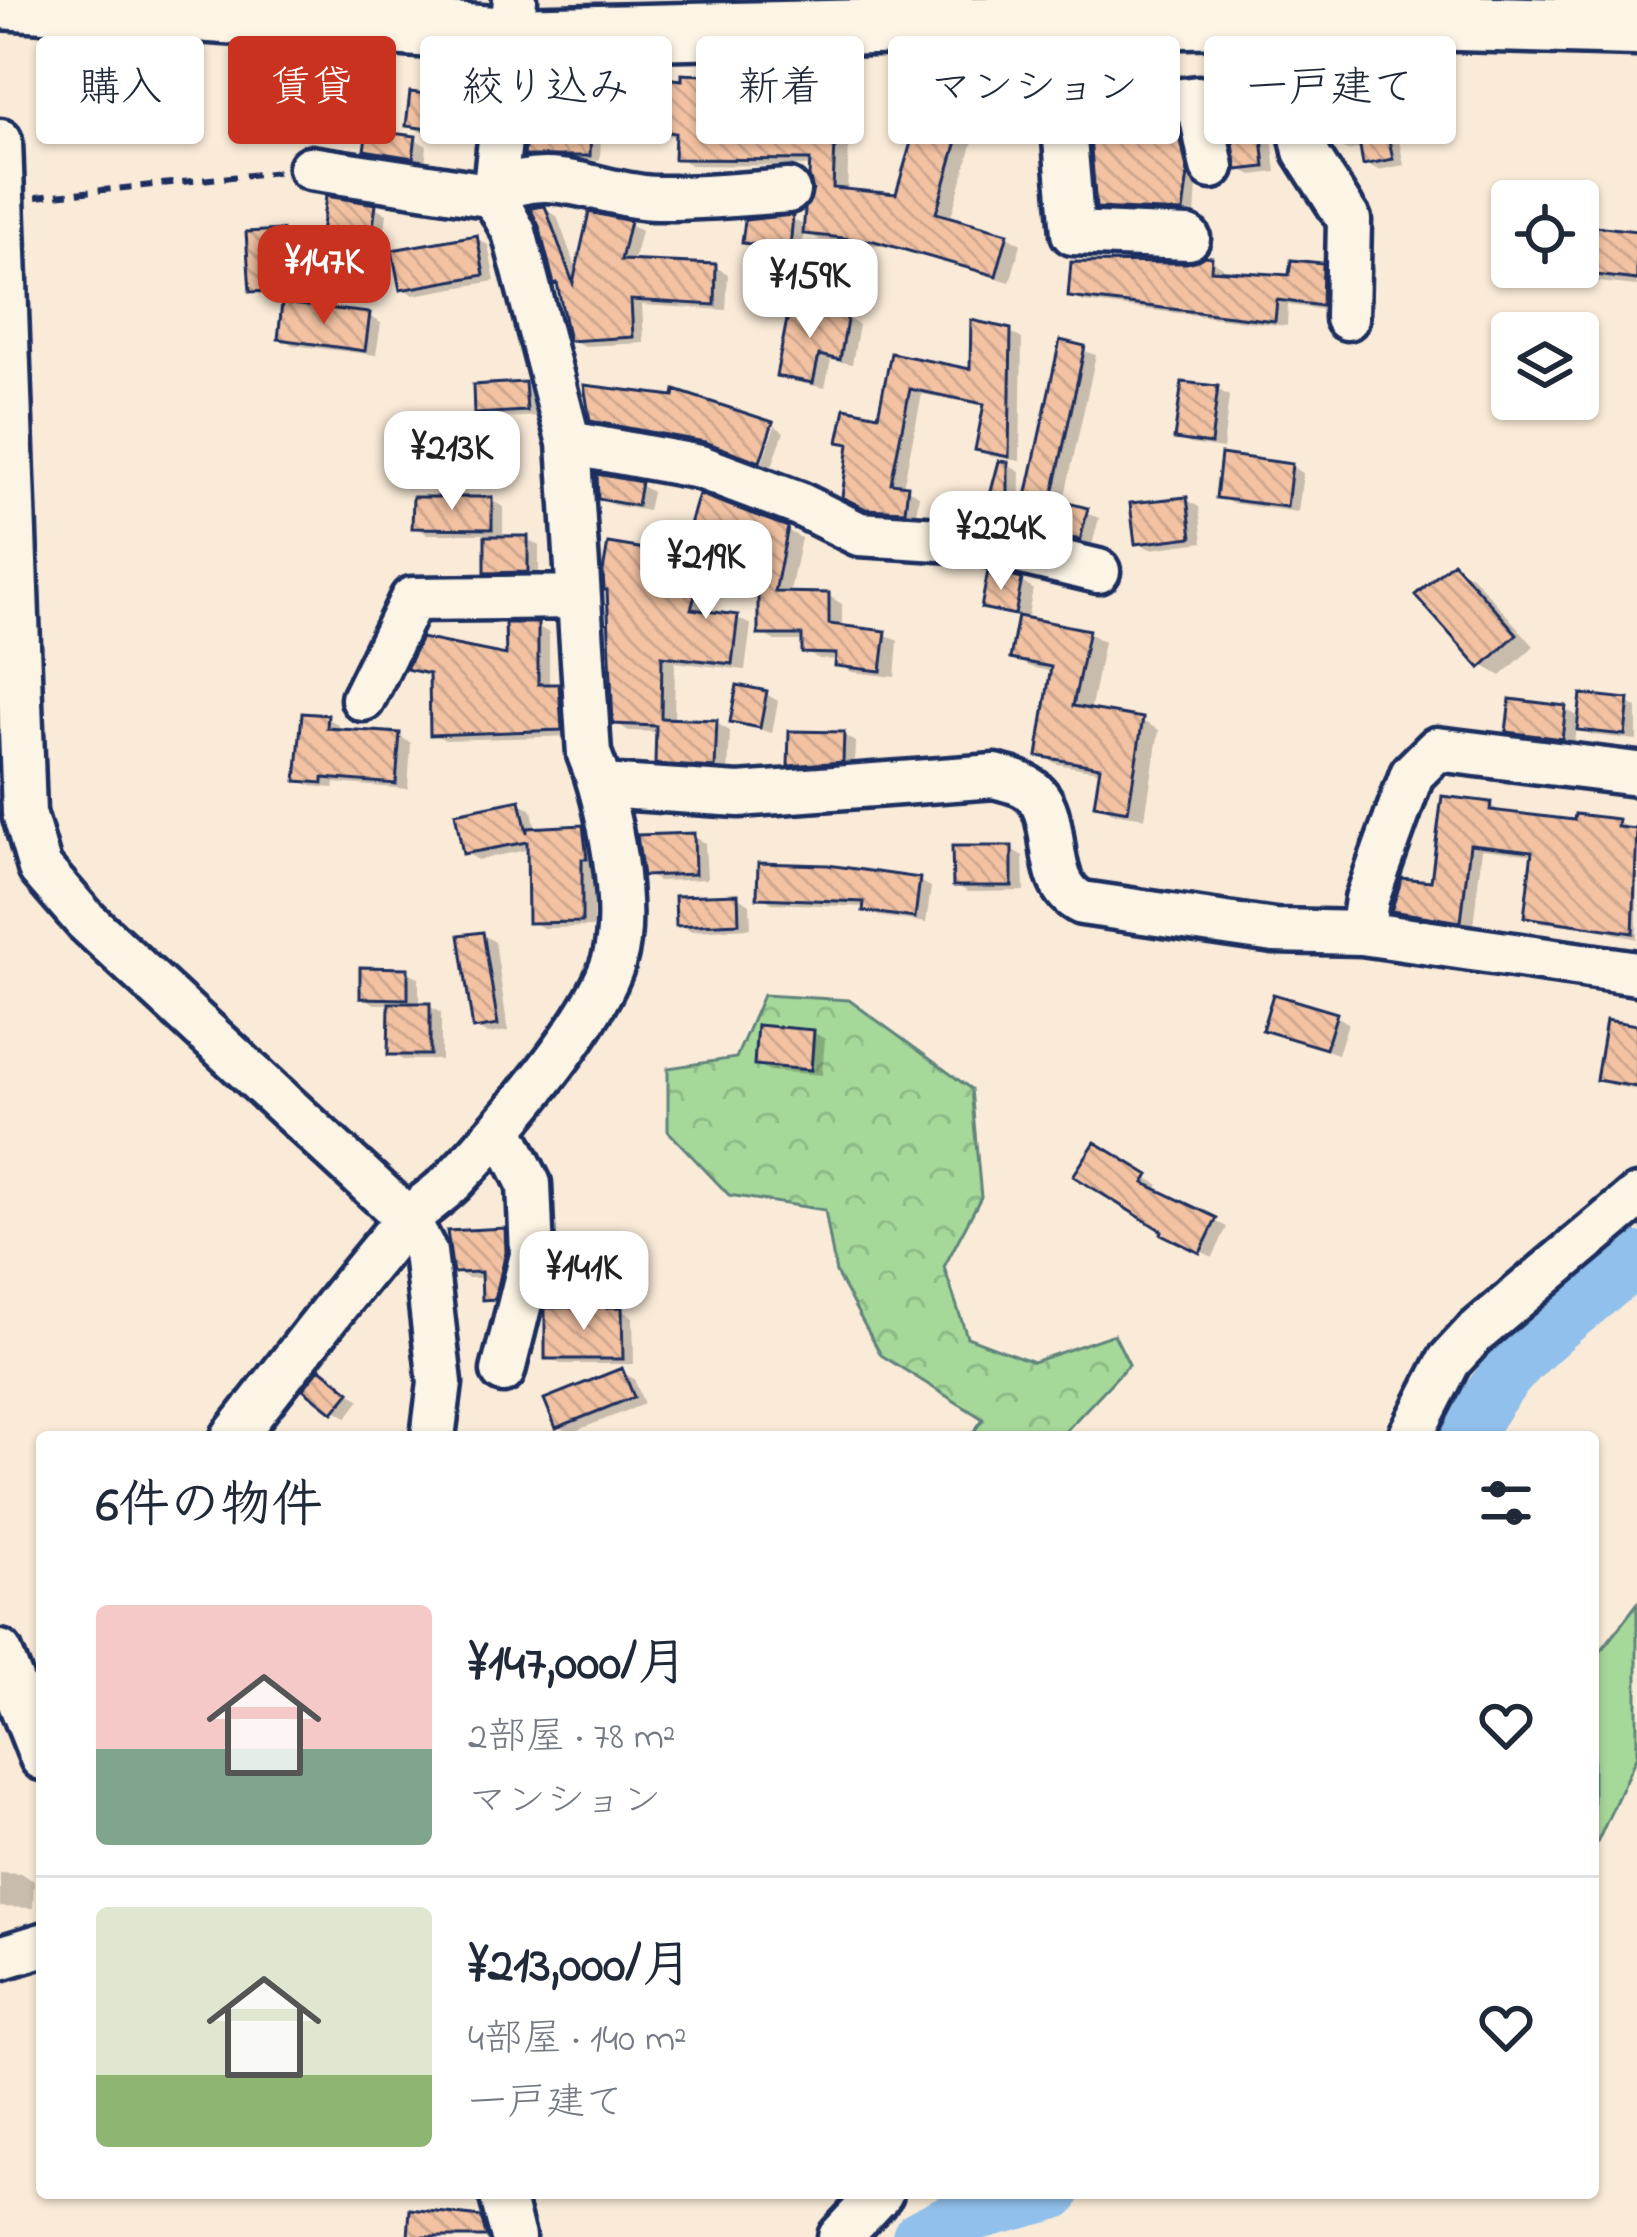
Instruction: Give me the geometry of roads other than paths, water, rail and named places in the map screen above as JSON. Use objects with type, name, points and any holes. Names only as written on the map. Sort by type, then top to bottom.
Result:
[{"type":"main road","points":[[0,1],[512,18],[1055,23],[1274,9],[1637,28]]},
{"type":"street","points":[[1274,9],[1305,151],[1348,220],[1347,318]]},
{"type":"street","points":[[238,1431],[408,1219],[448,1187],[502,1130],[572,1034],[614,962],[620,933],[602,786],[589,754],[569,443],[514,232],[494,196],[512,18]]},
{"type":"street","points":[[1055,23],[1056,36]]},
{"type":"street","points":[[1180,100],[1198,98],[1212,166]]},
{"type":"street","points":[[0,141],[12,811],[40,868],[85,920],[408,1219],[425,1252],[440,1383],[434,1431]]},
{"type":"street","points":[[1065,144],[1073,233],[1188,238]]},
{"type":"street","points":[[310,168],[494,196],[509,184],[574,182],[652,198],[788,191]]},
{"type":"street","points":[[569,443],[700,467],[799,504],[859,535],[973,541],[1098,571]]},
{"type":"street","points":[[363,699],[412,599],[579,597]]},
{"type":"street","points":[[1362,933],[1366,898],[1412,774],[1437,749],[1637,774]]},
{"type":"street","points":[[602,786],[739,795],[995,776],[1028,787],[1046,811],[1058,880],[1067,896],[1082,903],[1274,931],[1362,933],[1637,973]]},
{"type":"street","points":[[502,1130],[529,1184],[532,1255],[503,1371]]},
{"type":"street","points":[[1413,1431],[1449,1361],[1474,1334],[1637,1197]]},
{"type":"street","points":[[0,1652],[36,1742]]},
{"type":"street","points":[[0,1958],[36,1947]]},
{"type":"street","points":[[503,2199],[513,2237]]},
{"type":"street","points":[[840,2237],[875,2199]]},
{"type":"waterway","points":[[1469,1431],[1520,1360],[1637,1259]]},
{"type":"waterway","points":[[919,2237],[952,2220],[1031,2199]]}]
